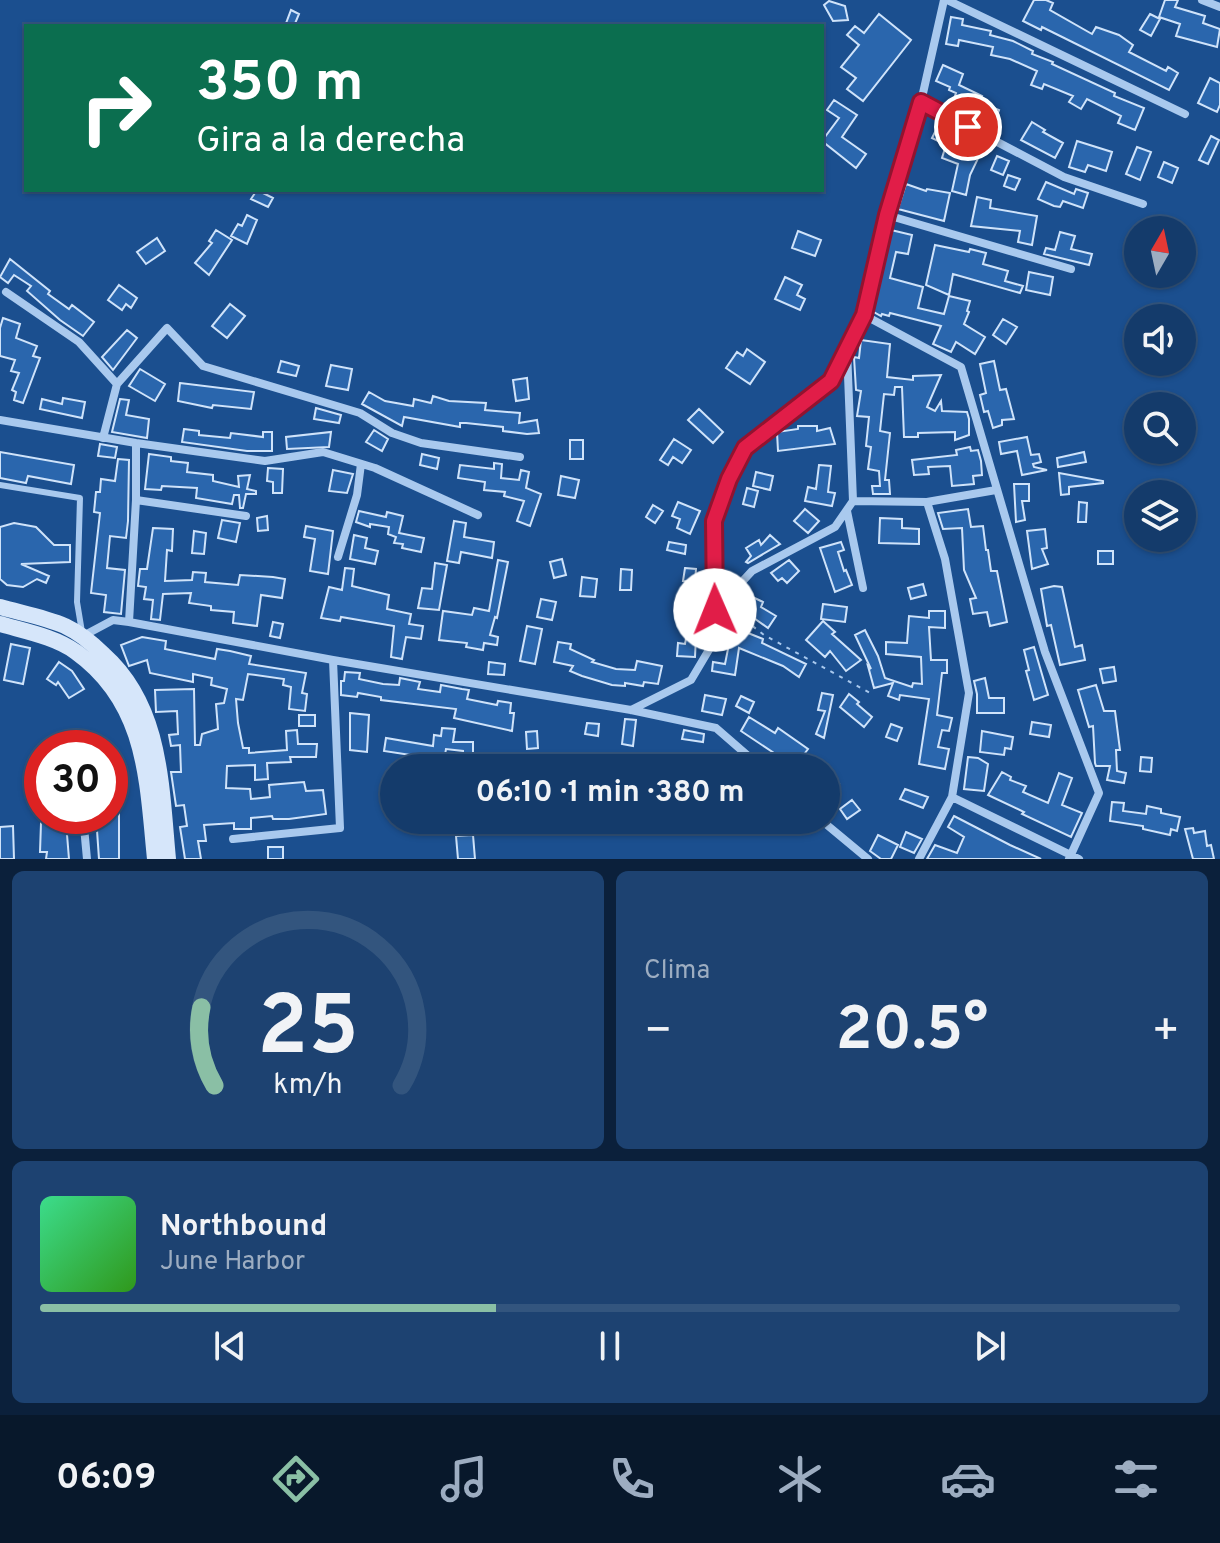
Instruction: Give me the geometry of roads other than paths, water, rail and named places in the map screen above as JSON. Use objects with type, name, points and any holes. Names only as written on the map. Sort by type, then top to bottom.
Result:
[{"type":"main road","points":[[0,607],[64,626],[126,705],[145,769],[155,859]]},
{"type":"main road","points":[[0,624],[78,643],[126,678],[151,729],[159,770],[168,859]]},
{"type":"street","points":[[631,710],[691,680],[713,643],[714,521],[729,479],[745,448],[831,381],[864,315],[887,215],[921,102],[946,0],[1185,114]]},
{"type":"street","points":[[1202,0],[1220,7]]},
{"type":"street","points":[[921,102],[1064,177],[1143,204]]},
{"type":"street","points":[[887,215],[1071,269]]},
{"type":"street","points":[[6,292],[79,342],[117,384]]},
{"type":"street","points":[[864,315],[961,367],[1045,652],[1099,793],[1073,858],[952,797]]},
{"type":"street","points":[[103,438],[117,384],[167,328],[203,366],[360,413],[392,433],[421,443],[520,457]]},
{"type":"street","points":[[715,610],[752,571],[835,527],[853,501],[847,349]]},
{"type":"street","points":[[0,420],[265,461],[323,452],[361,464],[478,515]]},
{"type":"street","points":[[129,622],[136,443]]},
{"type":"street","points":[[338,557],[357,495],[361,464]]},
{"type":"street","points":[[853,501],[927,502],[996,490]]},
{"type":"street","points":[[136,500],[246,516]]},
{"type":"street","points":[[919,859],[952,797],[969,693],[945,559],[927,502]]},
{"type":"street","points":[[847,511],[863,588]]},
{"type":"street","points":[[78,643],[113,620],[129,622],[631,710],[716,728],[746,754]]},
{"type":"street","points":[[233,839],[340,828],[333,660]]},
{"type":"street","points":[[85,834],[87,859]]},
{"type":"street","points":[[838,834],[868,859]]},
{"type":"lane","points":[[0,485],[80,498],[78,643]]}]
